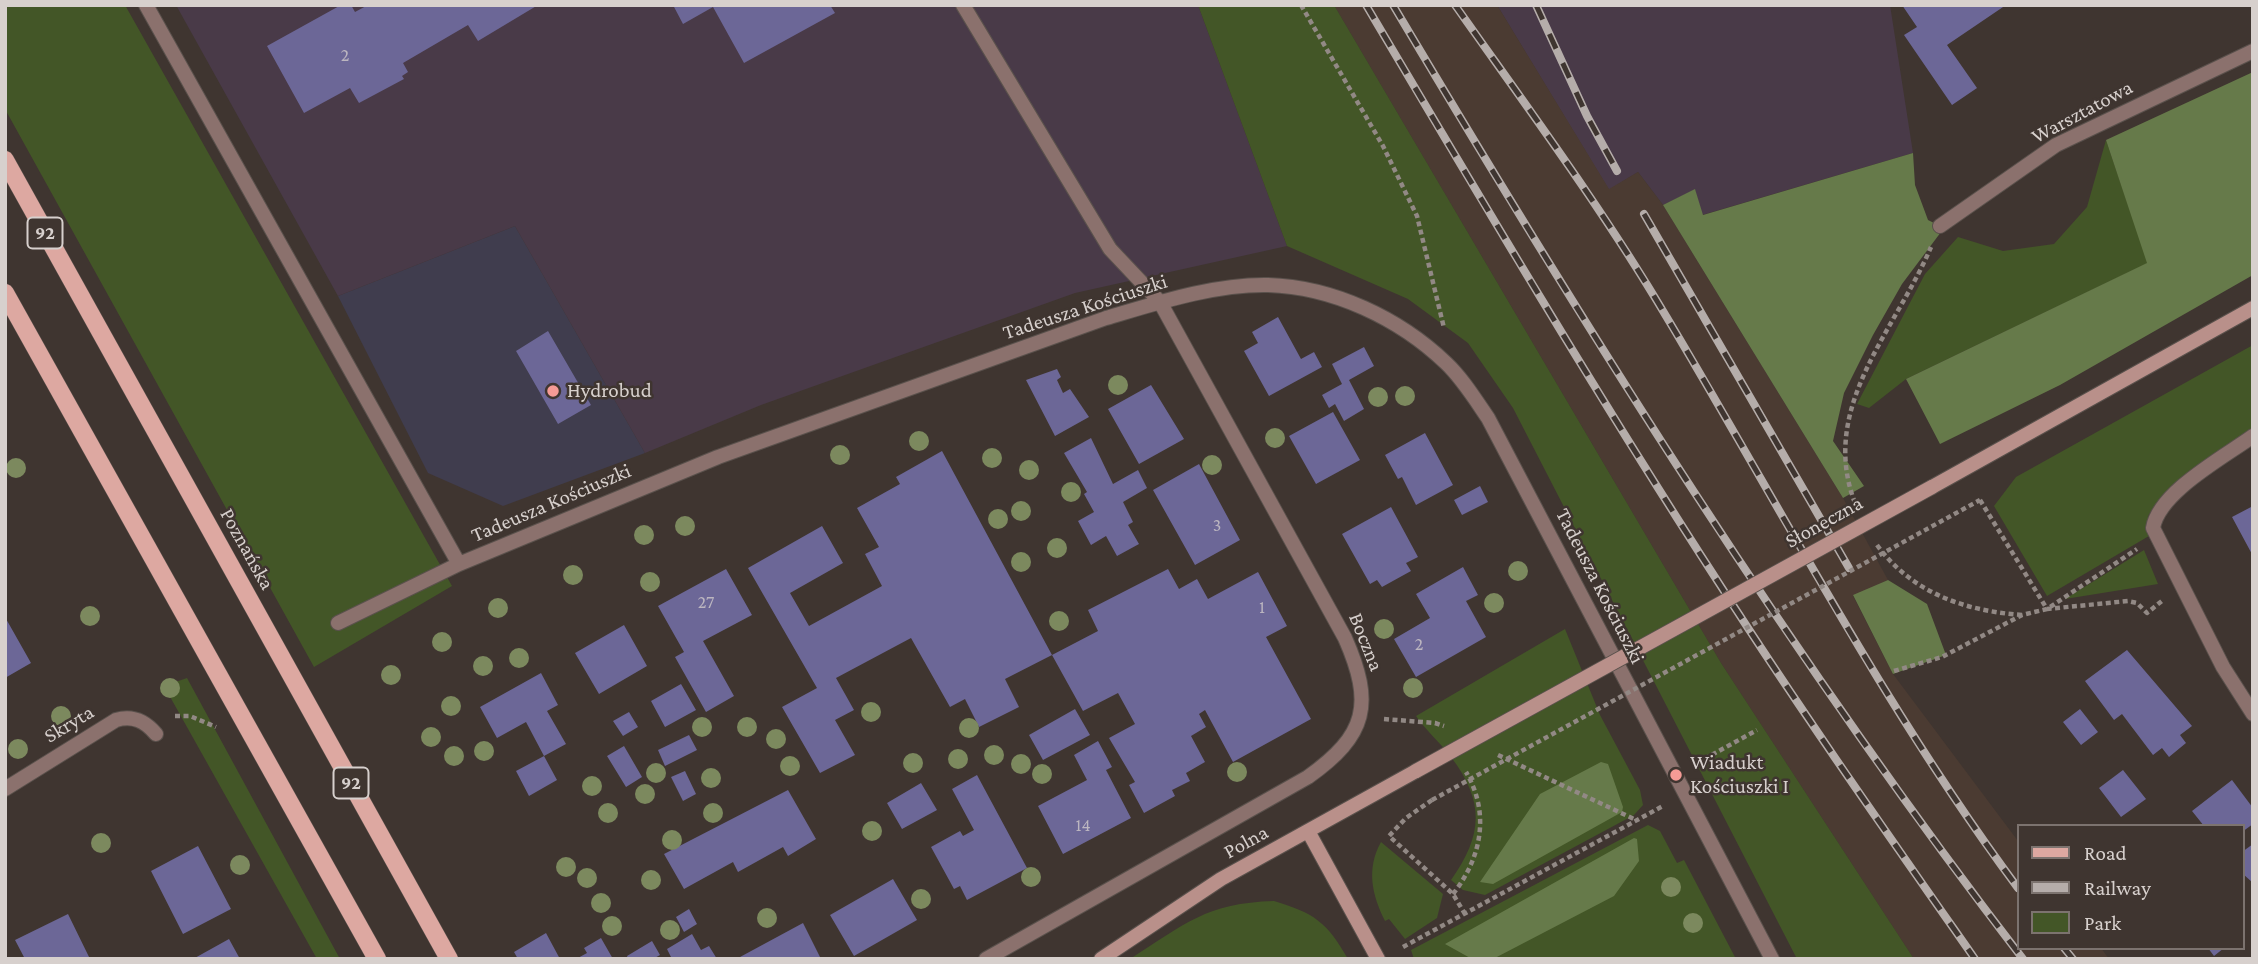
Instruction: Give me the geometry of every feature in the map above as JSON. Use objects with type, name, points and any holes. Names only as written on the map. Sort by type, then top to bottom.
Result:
[{"type":"main road","name":"Poznańska","points":[[5,160],[449,959]]},
{"type":"main road","points":[[5,293],[377,959]]},
{"type":"street","points":[[146,5],[459,565]]},
{"type":"street","name":"Boczna","points":[[963,5],[1110,249],[1160,302],[1345,638],[1364,700],[1362,716],[1344,748],[1308,777],[986,959]]},
{"type":"street","name":"Warsztatowa","points":[[1940,226],[2056,145],[2253,51]]},
{"type":"street","name":"Tadeusza Kościuszki","points":[[338,623],[459,565],[718,457],[1106,318],[1160,302],[1233,288],[1267,285],[1302,288],[1340,299],[1385,319],[1416,338],[1447,363],[1467,388],[1501,441],[1772,959]]},
{"type":"street","name":"Słoneczna","points":[[1416,771],[2253,308]]},
{"type":"street","points":[[2253,436],[2183,486],[2155,518],[2155,537],[2235,689],[2253,714]]},
{"type":"street","name":"Skryta","points":[[5,789],[109,723],[129,718],[151,729]]},
{"type":"street","name":"Polna","points":[[1101,959],[1221,879],[1416,771]]},
{"type":"street","points":[[1308,831],[1378,959]]},
{"type":"path","points":[[1301,5],[1384,146],[1417,216],[1445,330],[1447,363]]},
{"type":"path","points":[[1858,512],[1847,477],[1845,456],[1853,398],[1870,359],[1918,277],[1940,226]]},
{"type":"path","points":[[1465,914],[1453,894],[1389,836],[1406,818],[1432,800],[1980,500],[2047,609]]},
{"type":"path","points":[[2047,609],[2155,537]]},
{"type":"path","points":[[1872,538],[1888,560],[1932,594],[1971,608],[2022,615]]},
{"type":"path","points":[[1894,671],[1942,657],[2022,615],[2047,609],[2128,601],[2137,603],[2147,614],[2180,586]]},
{"type":"path","points":[[151,729],[160,715],[190,716],[220,729]]},
{"type":"path","points":[[1380,718],[1436,723],[1456,731]]},
{"type":"path","points":[[1676,775],[1757,730]]},
{"type":"path","points":[[1496,754],[1516,766],[1636,820]]},
{"type":"path","points":[[1453,894],[1471,864],[1481,836],[1481,814],[1474,787]]},
{"type":"path","points":[[1403,947],[1663,806]]},
{"type":"shaded area","points":[[176,5],[1198,5],[1287,246],[1075,293],[761,405],[645,453],[515,226],[338,296]]},
{"type":"shaded area","points":[[1334,5],[1497,5],[1609,189],[1638,172],[1663,205],[1843,498],[1888,580],[1853,596],[1893,674],[2016,838],[2016,950],[2102,950],[2109,959],[1914,959],[1721,663]]},
{"type":"shaded area","points":[[1497,5],[1890,5],[1913,153],[1702,215],[1695,190],[1663,205],[1638,172],[1609,190]]},
{"type":"shaded area","points":[[515,226],[645,453],[503,506],[428,473],[338,296]]},
{"type":"green space","points":[[5,5],[125,5],[452,586],[314,667],[5,109]]},
{"type":"green space","points":[[1198,5],[1334,5],[1721,663],[1914,959],[1797,959],[1513,408],[1468,343],[1408,299],[1287,246]]},
{"type":"green space","points":[[2253,72],[2253,275],[2060,385],[1940,444],[1906,379],[2147,263],[2106,140]]},
{"type":"green space","points":[[2106,140],[2148,263],[1906,379],[1869,408],[1857,404],[1925,274],[1958,237],[2003,251],[2054,244],[2087,207]]},
{"type":"green space","points":[[1913,153],[1915,185],[1928,220],[1944,228],[1902,284],[1844,393],[1833,441],[1864,486],[1843,498],[1663,205],[1695,189],[1703,215]]},
{"type":"green space","points":[[2253,345],[2253,429],[2160,498],[2148,516],[2149,536],[2047,596],[1994,506],[2016,477]]},
{"type":"green space","points":[[2144,550],[2158,584],[2065,599]]},
{"type":"green space","points":[[1888,580],[1927,604],[1946,655],[1893,674],[1853,595]]},
{"type":"green space","points":[[1565,629],[1600,715],[1640,790],[1643,805],[1634,815],[1485,895],[1463,890],[1451,880],[1462,864],[1474,833],[1476,818],[1470,789],[1447,752],[1416,716]]},
{"type":"green space","points":[[187,678],[340,959],[317,959],[164,686]]},
{"type":"green space","points":[[1601,762],[1608,764],[1623,807],[1622,812],[1493,884],[1480,882],[1540,794]]},
{"type":"green space","points":[[1648,825],[1660,831],[1677,863],[1684,860],[1736,959],[1414,959],[1411,950]]},
{"type":"green space","points":[[1634,838],[1637,839],[1639,861],[1614,896],[1493,959],[1472,959],[1445,944]]},
{"type":"green space","points":[[1381,842],[1443,894],[1437,918],[1405,939],[1389,919],[1385,921],[1374,892],[1373,862]]},
{"type":"green space","points":[[1274,901],[1299,910],[1318,921],[1333,936],[1348,959],[1130,959],[1182,926],[1213,911]]},
{"type":"building","points":[[341,5],[351,5],[355,12],[368,5],[538,5],[478,41],[468,25],[403,63],[408,72],[402,76],[404,79],[359,103],[350,88],[304,113],[267,46]]},
{"type":"building","points":[[673,5],[830,5],[835,13],[744,63],[713,7],[683,24]]},
{"type":"building","points":[[1902,5],[2006,5],[1947,45],[1977,88],[1952,105],[1904,35],[1917,27]]},
{"type":"building","points":[[1278,317],[1301,359],[1314,352],[1322,367],[1269,396],[1244,351],[1258,343],[1252,332]]},
{"type":"building","points":[[548,331],[591,405],[558,424],[516,351]]},
{"type":"building","points":[[1364,347],[1374,366],[1349,380],[1364,409],[1344,421],[1335,404],[1329,408],[1322,395],[1342,384],[1332,364]]},
{"type":"building","points":[[1057,369],[1061,377],[1057,380],[1063,393],[1070,389],[1089,417],[1055,436],[1026,380]]},
{"type":"building","points":[[1151,385],[1184,439],[1139,464],[1108,409]]},
{"type":"building","points":[[1333,412],[1360,460],[1316,484],[1289,436]]},
{"type":"building","points":[[1425,433],[1453,485],[1416,505],[1402,477],[1398,479],[1385,455]]},
{"type":"building","points":[[1091,438],[1113,484],[1138,470],[1147,488],[1123,502],[1133,522],[1128,525],[1139,544],[1117,556],[1106,536],[1091,545],[1078,521],[1094,512],[1084,494],[1087,492],[1064,453]]},
{"type":"building","points":[[942,451],[1052,655],[1005,679],[1019,707],[979,727],[965,699],[950,707],[911,638],[836,678],[854,710],[835,720],[855,755],[820,773],[782,707],[817,688],[748,568],[822,526],[843,563],[790,593],[809,626],[882,586],[865,554],[879,547],[857,508],[900,484],[896,477]]},
{"type":"building","points":[[1199,464],[1240,540],[1195,565],[1153,490]]},
{"type":"building","points":[[1480,486],[1488,502],[1462,515],[1454,500]]},
{"type":"building","points":[[2253,506],[2253,556],[2232,517]]},
{"type":"building","points":[[1391,507],[1418,557],[1406,563],[1411,571],[1382,587],[1377,580],[1370,584],[1342,534]]},
{"type":"building","points":[[1463,567],[1478,595],[1466,601],[1486,637],[1416,677],[1394,639],[1430,618],[1416,594]]},
{"type":"building","points":[[726,569],[752,615],[703,641],[734,696],[706,712],[675,657],[684,652],[658,606]]},
{"type":"building","points":[[1168,569],[1179,589],[1197,579],[1208,599],[1258,572],[1287,626],[1266,637],[1311,719],[1233,762],[1205,710],[1199,714],[1206,727],[1191,736],[1205,762],[1186,773],[1190,781],[1172,790],[1175,796],[1144,813],[1129,785],[1135,782],[1109,738],[1135,724],[1118,693],[1083,711],[1052,655],[1098,631],[1088,610]]},
{"type":"building","points":[[5,617],[31,663],[5,678]]},
{"type":"building","points":[[624,625],[647,666],[599,694],[575,653]]},
{"type":"building","points":[[2127,650],[2192,726],[2180,735],[2186,743],[2169,757],[2162,748],[2153,755],[2122,714],[2114,720],[2085,681]]},
{"type":"building","points":[[541,673],[558,705],[547,711],[566,744],[544,756],[526,722],[497,738],[480,707]]},
{"type":"building","points":[[681,684],[696,710],[665,727],[651,701]]},
{"type":"building","points":[[1075,709],[1090,735],[1043,760],[1029,735]]},
{"type":"building","points":[[2080,709],[2098,732],[2081,745],[2063,722]]},
{"type":"building","points":[[629,712],[638,727],[623,736],[613,721]]},
{"type":"building","points":[[689,735],[697,750],[665,766],[658,750]]},
{"type":"building","points":[[1098,741],[1112,767],[1106,770],[1131,818],[1063,854],[1038,806],[1087,780],[1074,755]]},
{"type":"building","points":[[624,746],[642,777],[626,787],[607,756]]},
{"type":"building","points":[[544,756],[557,780],[529,796],[516,771]]},
{"type":"building","points":[[2123,770],[2146,799],[2121,817],[2099,788]]},
{"type":"building","points":[[685,771],[696,794],[683,801],[671,777]]},
{"type":"building","points":[[977,775],[1027,868],[967,900],[960,886],[954,889],[931,847],[960,831],[963,836],[974,830],[952,789]]},
{"type":"building","points":[[2232,780],[2253,808],[2253,824],[2244,831],[2244,824],[2202,824],[2192,811]]},
{"type":"building","points":[[921,783],[937,810],[902,829],[887,803]]},
{"type":"building","points":[[788,790],[816,839],[788,856],[783,847],[738,872],[733,862],[684,889],[664,854]]},
{"type":"building","points":[[2253,844],[2253,883],[2244,875],[2244,851]]},
{"type":"building","points":[[198,846],[231,909],[183,934],[151,871]]},
{"type":"building","points":[[893,879],[917,920],[854,956],[830,915]]},
{"type":"building","points":[[689,909],[697,924],[684,932],[676,917]]},
{"type":"building","points":[[68,914],[90,959],[25,959],[15,940]]},
{"type":"building","points":[[803,923],[821,959],[741,959],[740,957]]},
{"type":"building","points":[[546,933],[560,959],[518,959],[514,952]]},
{"type":"building","points":[[692,934],[701,950],[709,946],[717,959],[672,959],[667,949]]},
{"type":"building","points":[[601,938],[613,959],[576,959],[587,953],[584,948]]},
{"type":"building","points":[[229,939],[240,959],[193,959]]},
{"type":"building","points":[[652,941],[660,955],[653,959],[628,959],[627,956]]},
{"type":"building","points":[[2210,950],[2222,950],[2214,956]]},
{"type":"railway","points":[[1366,5],[1630,444],[1815,728],[1975,959]]},
{"type":"railway","points":[[1393,5],[1541,250],[1694,491],[1854,728],[2016,950]]},
{"type":"railway","points":[[1455,5],[1564,158],[1642,276],[1878,679],[1969,820],[2016,885]]},
{"type":"railway","points":[[1536,5],[1587,116],[1617,171]]},
{"type":"railway","points":[[1644,214],[1849,568]]},
{"type":"railway","points":[[2016,950],[2023,959]]},
{"type":"railway","points":[[2066,950],[2073,959]]},
{"type":"place","name":"Hydrobud","points":[[553,391]]},
{"type":"place","name":"Wiadukt Kościuszki I","points":[[1676,775]]}]
